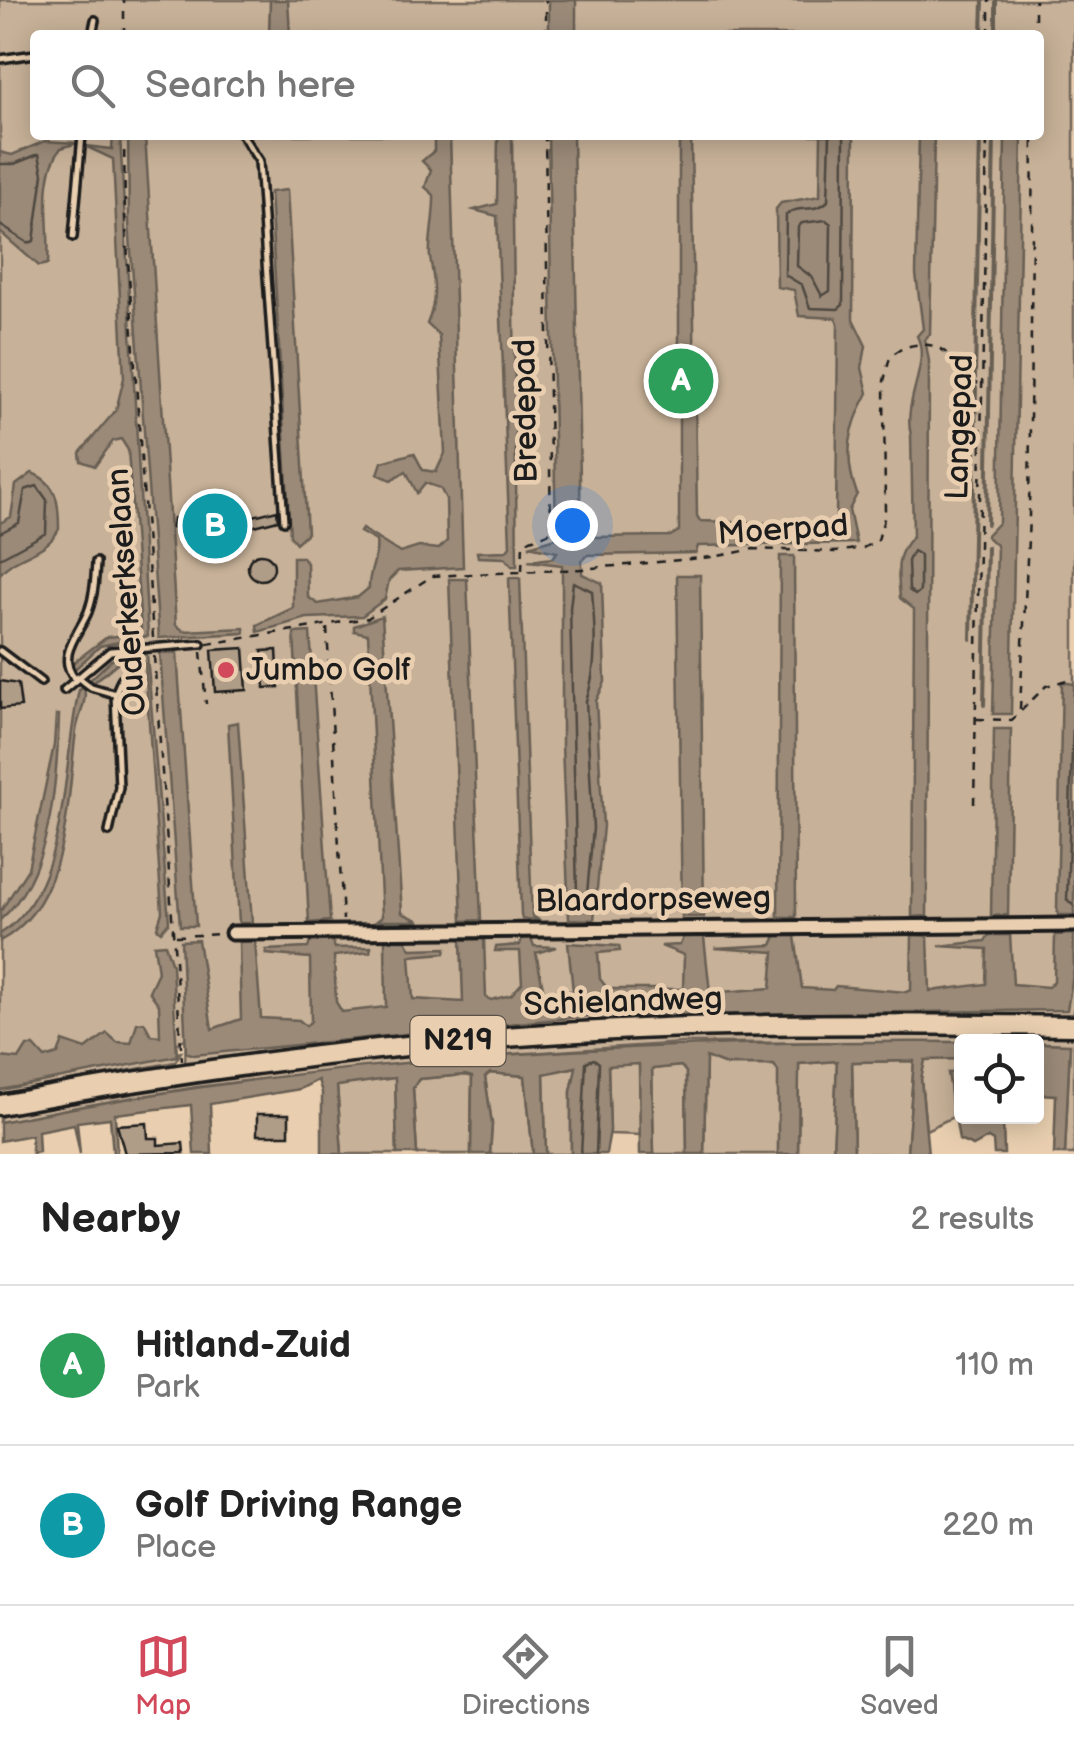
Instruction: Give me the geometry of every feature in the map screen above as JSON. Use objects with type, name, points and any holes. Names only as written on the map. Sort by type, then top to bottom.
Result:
[{"type":"main road","name":"Schielandweg","points":[[0,1105],[145,1078],[327,1053],[522,1036],[700,1028],[1071,1026]]},
{"type":"street","name":"Blaardorpseweg","points":[[232,932],[1074,925]]},
{"type":"lane","points":[[93,30],[95,20]]},
{"type":"lane","points":[[0,59],[30,55]]},
{"type":"lane","points":[[74,237],[82,140]]},
{"type":"lane","points":[[245,140],[259,161],[284,521]]},
{"type":"lane","points":[[96,562],[90,604],[66,654],[68,671],[91,687],[115,694]]},
{"type":"lane","points":[[64,690],[110,651],[201,644]]},
{"type":"lane","points":[[0,652],[41,682]]},
{"type":"lane","points":[[110,832],[119,787],[115,694],[122,678]]},
{"type":"path","points":[[124,0],[124,30]]},
{"type":"path","points":[[546,0],[546,30]]},
{"type":"path","points":[[988,30],[989,0]]},
{"type":"path","points":[[1034,30],[1035,0]]},
{"type":"path","name":"Ouderkerkselaan","points":[[124,140],[128,266],[183,1055]]},
{"type":"path","name":"Bredepad","points":[[522,572],[523,543],[551,532],[545,140]]},
{"type":"path","name":"Langepad","points":[[974,804],[987,140]]},
{"type":"path","points":[[1020,709],[1029,517],[1034,140]]},
{"type":"path","name":"Moerpad","points":[[522,572],[714,557],[754,548],[835,552],[872,546],[883,532],[885,515],[886,364],[900,348],[928,346],[947,353],[963,381],[982,384]]},
{"type":"path","points":[[206,704],[201,644],[368,618],[432,576],[522,572]]},
{"type":"path","points":[[328,626],[344,931]]},
{"type":"path","points":[[975,719],[1012,720],[1058,679],[1074,678]]},
{"type":"path","points":[[174,936],[232,932]]},
{"type":"shaded area","points":[[0,0],[1074,0],[1074,1018],[266,1051],[185,1065],[186,1038],[169,1049],[0,1082]]},
{"type":"shaded area","points":[[1044,1034],[1074,1034],[1074,1154],[1065,1154],[1070,1045],[1044,1043]]},
{"type":"shaded area","points":[[954,1035],[954,1042],[683,1043],[449,1058],[197,1087],[0,1122],[0,1117],[33,1106],[140,1086],[460,1047],[633,1036]]},
{"type":"shaded area","points":[[181,1052],[175,1062],[0,1094],[0,1090]]},
{"type":"shaded area","points":[[706,1057],[726,1065],[774,1065],[779,1071],[778,1154],[704,1154]]},
{"type":"shaded area","points":[[925,1059],[954,1059],[954,1073],[949,1073],[953,1117],[926,1130],[921,1079]]},
{"type":"shaded area","points":[[837,1061],[833,1154],[798,1154],[799,1064]]},
{"type":"shaded area","points":[[914,1061],[907,1154],[854,1154],[852,1062]]},
{"type":"shaded area","points":[[639,1064],[641,1135],[610,1134],[608,1066]]},
{"type":"shaded area","points":[[681,1066],[686,1072],[687,1154],[654,1154],[652,1069]]},
{"type":"shaded area","points":[[577,1067],[571,1091],[571,1154],[546,1154],[544,1073]]},
{"type":"shaded area","points":[[489,1073],[525,1076],[533,1154],[490,1154],[492,1124],[485,1077]]},
{"type":"shaded area","points":[[472,1076],[471,1154],[417,1154],[413,1088],[419,1079]]},
{"type":"shaded area","points":[[395,1077],[397,1154],[342,1154],[337,1086]]},
{"type":"water","points":[[270,0],[288,0],[290,30],[269,30]]},
{"type":"water","points":[[549,0],[576,0],[576,30],[549,30]]},
{"type":"water","points":[[113,140],[120,140],[148,636],[100,646],[75,669],[70,665],[107,637],[137,634],[141,629],[128,450],[121,439],[113,441],[95,466],[81,461],[80,453],[116,410],[124,378],[113,159],[85,146],[112,149]]},
{"type":"water","points":[[128,140],[145,140],[176,625],[184,631],[244,628],[245,633],[159,638],[129,223]]},
{"type":"water","points":[[434,140],[450,140],[463,567],[398,571],[389,580],[385,599],[362,616],[307,618],[258,632],[257,625],[293,608],[293,557],[302,557],[307,563],[308,597],[318,604],[358,597],[369,588],[376,541],[360,532],[362,529],[400,553],[419,547],[439,549],[447,541],[446,499],[440,488],[425,483],[417,493],[406,471],[391,480],[378,474],[382,462],[414,453],[423,470],[436,472],[445,453],[439,335],[427,324],[434,297],[430,252],[434,195],[425,187],[431,170],[422,161],[434,151]]},
{"type":"water","points":[[498,140],[512,140],[517,566],[505,558],[478,557],[477,552],[506,551],[510,546],[497,216],[474,210],[497,204]]},
{"type":"water","points":[[548,140],[573,140],[581,529],[590,537],[670,536],[679,531],[679,140],[691,140],[697,516],[700,521],[831,525],[836,520],[838,323],[836,318],[799,316],[794,290],[777,287],[776,209],[781,203],[820,196],[821,140],[854,140],[853,319],[866,346],[862,368],[868,393],[856,418],[849,454],[857,494],[849,510],[856,543],[698,546],[696,553],[588,555],[582,561],[582,574],[602,583],[605,682],[596,701],[603,826],[594,920],[569,919],[562,746],[562,565],[528,561],[553,558],[557,552],[529,546],[556,538]]},
{"type":"water","points":[[919,140],[934,140],[930,334],[925,339],[929,361],[927,916],[912,917],[914,609],[900,598],[898,572],[900,557],[913,536],[909,422],[921,359],[917,336],[923,329],[916,274]]},
{"type":"water","points":[[1005,140],[1022,140],[1011,714],[993,714],[997,546],[986,536],[999,522]]},
{"type":"water","points":[[45,141],[77,143],[61,148],[54,160],[47,204],[48,264],[39,266],[0,232],[0,152],[12,155]]},
{"type":"water","points":[[287,190],[307,533],[296,543],[290,536],[270,192]]},
{"type":"water","points":[[32,473],[52,489],[59,529],[47,544],[0,574],[0,523],[11,517],[16,485]]},
{"type":"water","points":[[780,556],[794,556],[796,917],[778,917]]},
{"type":"water","points":[[677,575],[700,575],[704,917],[682,917]]},
{"type":"water","points":[[509,578],[520,578],[532,916],[539,920],[522,919],[521,914]]},
{"type":"water","points":[[449,579],[467,579],[481,920],[462,921]]},
{"type":"water","points":[[382,616],[402,913],[420,921],[377,921],[382,917],[368,634],[354,631],[354,626]]},
{"type":"water","points":[[310,632],[330,921],[309,923],[294,633]]},
{"type":"water","points":[[160,653],[177,653],[196,926],[180,926]]},
{"type":"water","points":[[147,654],[169,922],[161,931],[157,928],[162,912],[145,664],[140,659],[117,663],[93,683],[90,680],[111,660]]},
{"type":"water","points":[[1062,682],[1074,684],[1074,915],[1058,915],[1057,907]]},
{"type":"water","points":[[84,688],[61,847],[52,876],[40,902],[23,924],[0,941],[0,934],[23,914],[51,856],[79,690]]},
{"type":"water","points":[[56,715],[53,797],[41,852],[31,878],[0,920],[0,912],[28,869],[54,745]]},
{"type":"water","points":[[238,722],[252,923],[239,923],[228,724]]},
{"type":"water","points":[[994,729],[1011,729],[1008,915],[991,916]]},
{"type":"water","points":[[1073,934],[1074,969],[1067,1010],[589,1016],[194,1055],[186,1052],[181,941],[198,940],[212,1029],[241,1019],[239,942],[255,941],[261,1018],[299,1020],[306,1026],[311,1021],[310,958],[266,954],[266,950],[308,948],[310,942],[332,940],[335,948],[371,947],[370,952],[334,956],[336,1002],[342,1012],[386,1007],[385,940],[406,940],[411,949],[446,948],[445,953],[410,956],[413,999],[463,1002],[461,940],[484,939],[486,997],[491,1000],[511,995],[522,983],[520,951],[495,951],[496,947],[520,945],[522,938],[531,938],[534,946],[556,947],[536,953],[544,993],[573,991],[568,943],[619,946],[620,951],[598,953],[600,979],[608,989],[683,989],[684,955],[661,946],[680,945],[683,937],[704,937],[710,993],[771,988],[774,952],[715,948],[772,945],[776,936],[795,936],[802,988],[833,990],[836,986],[906,992],[911,990],[912,935],[928,936],[930,991],[986,984],[987,949],[939,946],[985,941],[989,935],[1010,935],[1013,984],[1048,987],[1054,981],[1055,935]]},
{"type":"water","points":[[165,944],[172,965],[177,1056],[0,1090],[0,1057],[19,1059],[27,1046],[34,1046],[45,1058],[58,1054],[63,1041],[86,1049],[107,1033],[117,1042],[131,1043],[137,1023],[144,1022],[151,1035],[160,1036],[159,1005],[149,991],[158,972],[154,945]]},
{"type":"water","points":[[954,1042],[954,1059],[925,1060],[921,1079],[928,1154],[907,1154],[914,1061],[852,1062],[854,1154],[833,1154],[837,1061],[799,1064],[798,1154],[778,1154],[778,1071],[774,1065],[726,1065],[706,1057],[704,1154],[687,1154],[686,1072],[681,1066],[652,1069],[654,1154],[640,1154],[639,1064],[608,1066],[610,1130],[606,1154],[571,1154],[571,1092],[576,1067],[544,1074],[546,1154],[533,1154],[525,1076],[490,1073],[485,1077],[492,1124],[490,1154],[471,1154],[472,1077],[465,1075],[419,1079],[413,1088],[417,1154],[397,1154],[395,1078],[337,1086],[342,1154],[322,1154],[322,1092],[318,1080],[300,1089],[210,1104],[212,1154],[194,1154],[191,1105],[115,1114],[117,1154],[113,1154],[110,1118],[77,1122],[80,1154],[74,1124],[38,1131],[39,1152],[32,1153],[31,1135],[0,1141],[0,1122],[239,1082],[358,1068],[599,1049]]},
{"type":"water","points":[[1044,1043],[1070,1044],[1065,1154],[1054,1154],[1056,1095],[1044,1094]]},
{"type":"water","points":[[948,1073],[954,1073],[954,1110]]},
{"type":"water","points":[[956,1124],[1003,1124],[1004,1154],[994,1154],[993,1141],[988,1138],[973,1146],[959,1140]]},
{"type":"building","points":[[277,510],[278,520],[231,532],[229,553],[222,533],[172,528],[173,518],[226,523]]},
{"type":"building","points":[[261,554],[270,558],[274,567],[270,576],[261,580],[252,576],[248,567],[252,558]]},
{"type":"building","points":[[244,648],[247,690],[215,692],[212,650]]},
{"type":"building","points":[[277,650],[279,687],[265,688],[262,651]]},
{"type":"building","points":[[0,681],[18,684],[21,707],[0,709]]},
{"type":"building","points":[[257,1114],[289,1114],[289,1135],[257,1135]]},
{"type":"building","points":[[147,1123],[148,1138],[158,1138],[158,1145],[183,1143],[184,1153],[125,1154],[117,1125]]},
{"type":"waterway","points":[[982,30],[983,0]]},
{"type":"waterway","points":[[996,0],[996,30]]},
{"type":"waterway","points":[[975,378],[980,140]]},
{"type":"waterway","points":[[987,524],[994,140]]},
{"type":"waterway","points":[[971,639],[976,388]]},
{"type":"waterway","points":[[984,705],[987,547]]},
{"type":"place","name":"Hitland-Zuid","points":[[681,381]]},
{"type":"place","name":"Golf Driving Range","points":[[215,526]]},
{"type":"place","name":"Jumbo Golf","points":[[226,670]]}]
